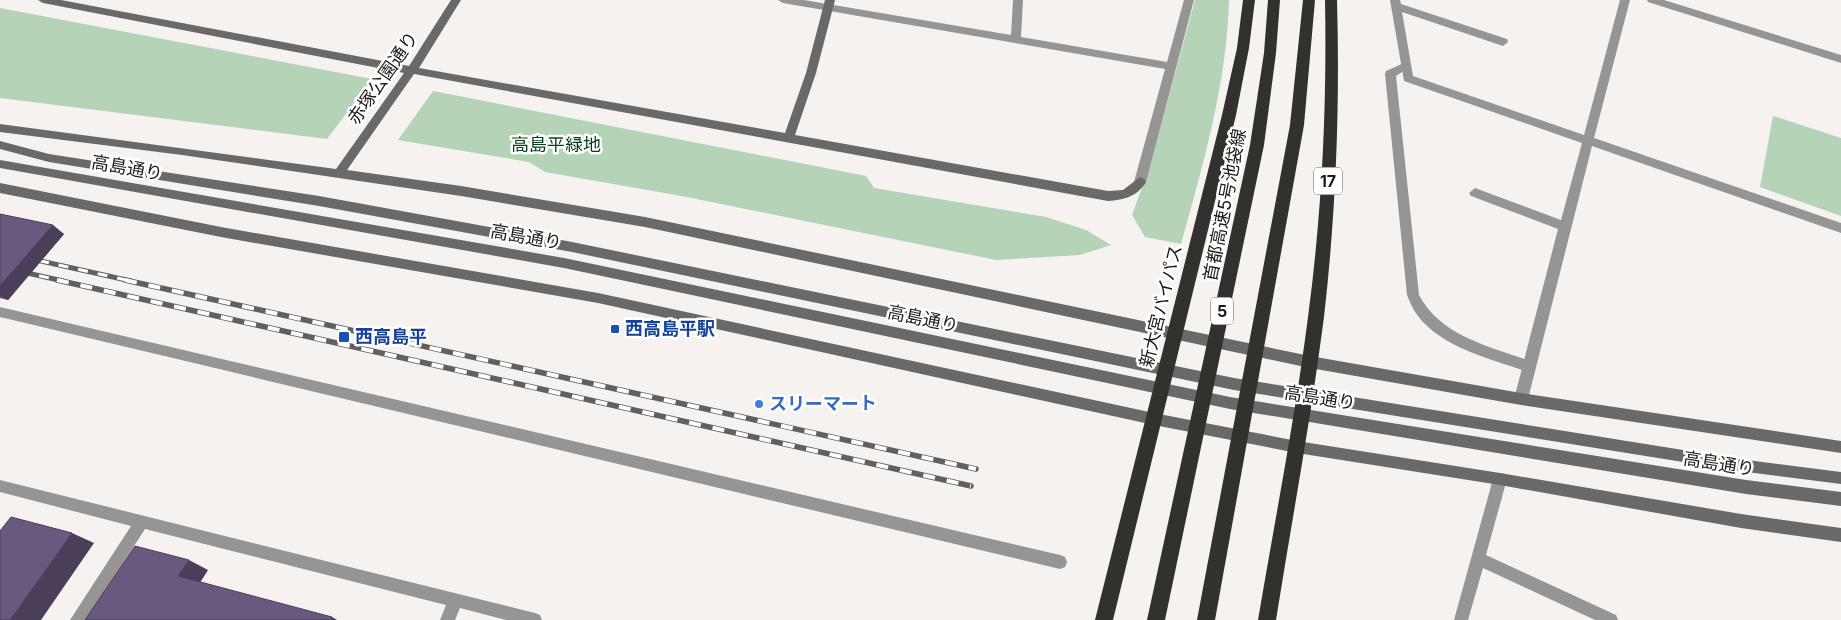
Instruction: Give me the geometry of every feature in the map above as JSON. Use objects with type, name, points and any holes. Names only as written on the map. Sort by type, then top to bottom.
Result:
[{"type":"highway","name":"新大宮バイパス","points":[[1104,620],[1230,114],[1243,48],[1249,0]]},
{"type":"highway","name":"首都高速5号池袋線","points":[[1156,620],[1257,144],[1270,53],[1274,0]]},
{"type":"highway","points":[[1206,620],[1298,125],[1309,0]]},
{"type":"highway","name":"17","points":[[1267,620],[1310,362],[1328,192],[1332,93],[1331,0]]},
{"type":"main road","name":"赤塚公園通り","points":[[338,174],[411,70],[456,0]]},
{"type":"main road","points":[[50,1],[411,70],[1108,196],[1128,194],[1136,189],[1140,182]]},
{"type":"main road","points":[[789,138],[812,73],[829,4]]},
{"type":"main road","points":[[0,128],[182,151],[461,191],[645,222],[1310,362],[1521,399],[1841,447]]},
{"type":"main road","name":"高島通り","points":[[0,145],[49,158],[319,201],[572,247],[1234,384],[1739,465],[1841,478]]},
{"type":"main road","name":"高島通り","points":[[0,164],[273,214],[564,263],[1230,403],[1746,487],[1841,499]]},
{"type":"main road","points":[[0,188],[221,232],[598,298],[1154,418],[1297,446],[1741,521],[1841,535]]},
{"type":"street","points":[[783,0],[829,4],[1016,40],[1172,66]]},
{"type":"street","points":[[1016,40],[1018,0]]},
{"type":"street","points":[[1140,182],[1189,0]]},
{"type":"street","points":[[1521,399],[1528,366],[1625,0]]},
{"type":"street","points":[[1652,0],[1841,59]]},
{"type":"street","points":[[1503,42],[1396,3],[1408,78],[1841,228]]},
{"type":"street","points":[[1406,66],[1390,74],[1413,295],[1423,313],[1442,330],[1471,344],[1528,366]]},
{"type":"street","points":[[1475,193],[1565,227]]},
{"type":"street","points":[[0,312],[1060,562]]},
{"type":"street","points":[[1462,620],[1500,479]]},
{"type":"street","points":[[0,486],[141,523],[535,620]]},
{"type":"street","points":[[76,620],[141,523]]},
{"type":"street","points":[[1478,558],[1611,620]]},
{"type":"street","points":[[447,620],[456,600]]},
{"type":"green space","points":[[1195,0],[1229,0],[1224,62],[1219,93],[1181,244],[1145,237],[1132,215],[1150,166]]},
{"type":"green space","points":[[0,8],[372,79],[327,139],[0,98]]},
{"type":"green space","name":"高島平緑地","points":[[433,91],[866,176],[874,188],[1046,217],[1086,230],[1111,245],[1080,255],[996,260],[687,197],[545,172],[529,162],[398,140]]},
{"type":"green space","points":[[1773,116],[1841,138],[1841,216],[1760,187]]},
{"type":"building","points":[[0,214],[53,225],[0,286]]},
{"type":"building","points":[[11,517],[72,533],[10,620],[0,620],[0,531]]},
{"type":"building","points":[[135,546],[189,560],[178,576],[332,617],[331,620],[85,620]]},
{"type":"railway","points":[[0,252],[131,281]]},
{"type":"railway","points":[[0,267],[63,281]]},
{"type":"railway","points":[[57,280],[971,486]]},
{"type":"railway","points":[[125,280],[976,469]]},
{"type":"place","name":"西高島平駅","points":[[615,329]]},
{"type":"place","name":"西高島平","points":[[344,337]]},
{"type":"place","name":"スリーマート","points":[[759,404]]}]
